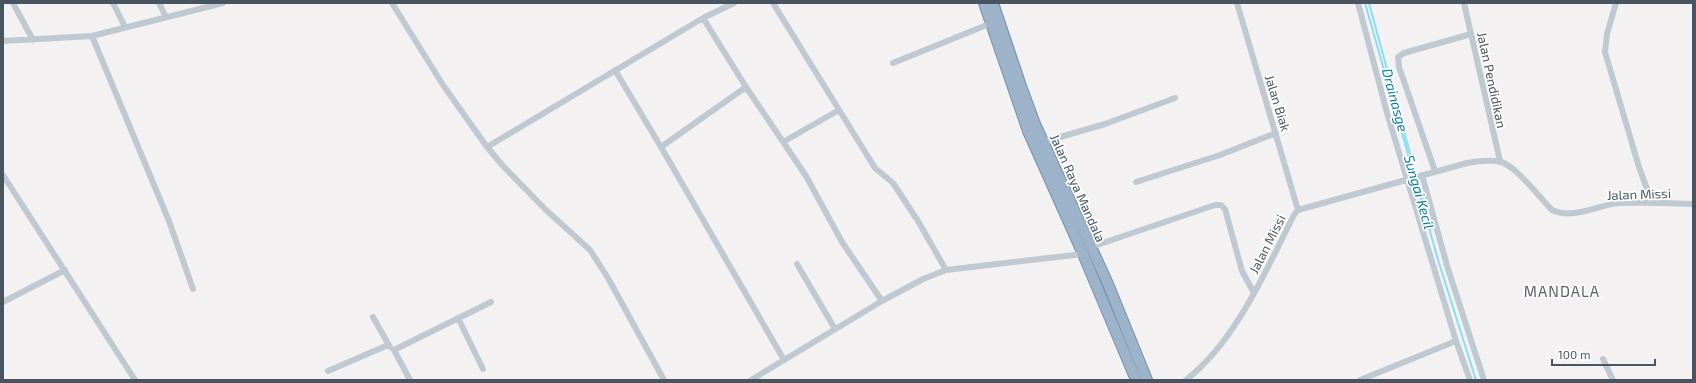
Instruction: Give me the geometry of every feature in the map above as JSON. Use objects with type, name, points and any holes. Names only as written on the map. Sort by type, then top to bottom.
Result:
[{"type":"highway","name":"Jalan Raya Mandala","points":[[984,3],[994,22],[1021,86],[1087,250],[1136,380]]},
{"type":"highway","name":"Jalan Raya Mandala","points":[[993,3],[994,22],[1028,131],[1087,250],[1108,284],[1147,380]]},
{"type":"street","points":[[13,3],[33,40]]},
{"type":"street","points":[[114,3],[125,27]]},
{"type":"street","points":[[159,3],[166,17]]},
{"type":"street","points":[[3,42],[92,36],[203,6],[223,3]]},
{"type":"street","points":[[392,3],[443,85],[487,147],[503,166],[545,209],[590,250],[608,278],[664,380]]},
{"type":"street","points":[[487,147],[703,18],[734,3]]},
{"type":"street","points":[[773,3],[875,168],[893,184],[918,221],[946,270]]},
{"type":"street","name":"Jalan Biak","points":[[1237,3],[1298,210]]},
{"type":"street","points":[[1358,3],[1387,113],[1408,178],[1456,341],[1470,380]]},
{"type":"street","name":"Jalan Pendidikan","points":[[1464,3],[1500,161]]},
{"type":"street","points":[[1616,3],[1607,34],[1605,52],[1639,167],[1652,203]]},
{"type":"street","points":[[703,18],[746,87],[806,176],[842,242],[882,301]]},
{"type":"street","points":[[893,63],[994,22]]},
{"type":"street","points":[[1435,171],[1410,94],[1399,67],[1398,58],[1404,53],[1471,34]]},
{"type":"street","points":[[92,36],[160,199],[193,289]]},
{"type":"street","points":[[615,70],[784,360]]},
{"type":"street","points":[[661,147],[746,87]]},
{"type":"street","points":[[1043,142],[1105,124],[1175,98]]},
{"type":"street","points":[[783,142],[839,110]]},
{"type":"street","points":[[1136,182],[1220,155],[1276,133]]},
{"type":"street","points":[[1484,380],[1420,176],[1473,162],[1500,161]]},
{"type":"street","name":"Jalan Missi","points":[[1500,161],[1510,166],[1552,210],[1560,214],[1569,214],[1617,204],[1693,204]]},
{"type":"street","points":[[3,176],[135,380]]},
{"type":"street","name":"Jalan Missi","points":[[1186,380],[1211,357],[1228,334],[1254,293],[1279,242],[1298,210],[1408,178],[1420,176]]},
{"type":"street","points":[[751,380],[882,301],[923,279],[946,270],[1087,250],[1215,205],[1221,205],[1225,209],[1242,271],[1254,293]]},
{"type":"street","points":[[797,264],[835,329]]},
{"type":"street","points":[[3,302],[65,270]]},
{"type":"street","points":[[394,350],[491,302]]},
{"type":"street","points":[[373,317],[388,345],[394,350],[410,380]]},
{"type":"street","points":[[458,318],[483,369]]},
{"type":"street","points":[[1360,380],[1456,341]]},
{"type":"street","points":[[328,371],[388,345]]},
{"type":"street","points":[[1603,359],[1613,380]]},
{"type":"waterway","name":"Sungai Kecil","points":[[1365,3],[1439,263],[1476,380]]},
{"type":"waterway","name":"Sungai Kecil","points":[[1369,3],[1426,212]]},
{"type":"district","name":"MANDALA","points":[[1562,292]]},
{"type":"water label","name":"Drainasge","points":[[1395,100]]}]
